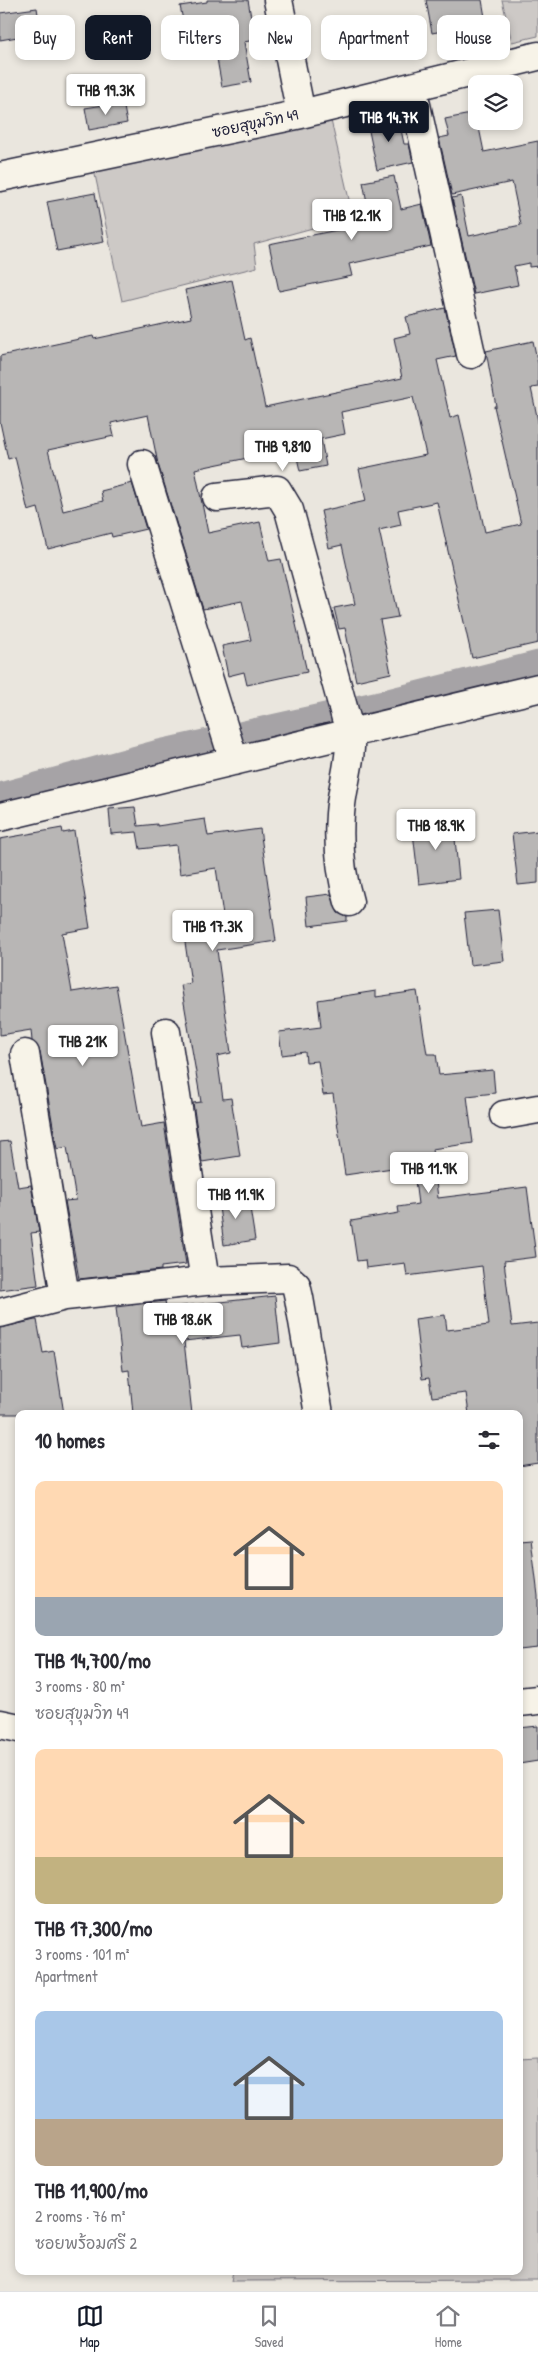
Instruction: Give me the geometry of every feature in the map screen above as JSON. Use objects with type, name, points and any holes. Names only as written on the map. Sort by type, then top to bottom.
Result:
[{"type":"street","points":[[278,0],[302,114]]},
{"type":"street","name":"ซอยสุขุมวิท 49","points":[[0,177],[302,114],[538,56]]},
{"type":"street","points":[[412,87],[472,354]]},
{"type":"street","points":[[142,464],[234,761]]},
{"type":"street","points":[[217,497],[277,490],[283,498],[291,519],[350,733],[352,754],[340,815],[344,882],[350,902]]},
{"type":"street","points":[[0,817],[538,688]]},
{"type":"street","points":[[166,1032],[205,1282]]},
{"type":"street","points":[[25,1054],[65,1296]]},
{"type":"street","points":[[504,1115],[538,1109]]},
{"type":"street","points":[[0,1314],[65,1296],[205,1282],[288,1278],[296,1285],[318,1410]]},
{"type":"street","points":[[523,1702],[538,1700]]},
{"type":"street","points":[[0,1724],[15,1727]]},
{"type":"shaded area","points":[[502,0],[538,0],[538,36],[512,42],[510,15],[506,15]]},
{"type":"shaded area","points":[[330,116],[353,217],[254,244],[257,267],[122,301],[94,170]]},
{"type":"shaded area","points":[[538,2058],[538,2280],[231,2281],[232,2275],[523,2275],[523,2059]]},
{"type":"building","points":[[207,0],[248,0],[251,15],[249,15],[249,41],[244,42],[251,82],[222,87],[217,60],[239,60],[239,15],[182,15],[180,6],[207,2]]},
{"type":"building","points":[[426,0],[482,0],[485,15],[437,15],[437,32],[432,33]]},
{"type":"building","points":[[37,8],[38,15],[15,15],[15,37],[0,40],[0,13]]},
{"type":"building","points":[[123,102],[127,123],[89,130],[85,108]]},
{"type":"building","points":[[398,115],[404,144],[409,144],[413,162],[377,170],[367,121]]},
{"type":"building","points":[[468,115],[468,130],[479,130],[484,152],[538,141],[538,266],[529,267],[529,263],[514,266],[518,285],[474,294],[452,198],[461,196],[469,236],[521,225],[512,182],[452,195],[439,138],[449,136],[445,119]]},
{"type":"building","points":[[394,176],[401,209],[422,204],[431,246],[349,264],[352,276],[279,291],[269,244],[371,223],[363,182]]},
{"type":"building","points":[[95,193],[104,242],[57,251],[47,202]]},
{"type":"building","points":[[232,280],[245,340],[250,338],[265,407],[402,378],[394,338],[410,334],[406,317],[445,308],[456,356],[437,360],[450,418],[459,415],[485,532],[521,524],[494,406],[496,406],[486,351],[533,341],[538,364],[538,387],[531,388],[538,421],[538,643],[472,658],[437,502],[398,510],[401,525],[379,530],[398,617],[380,620],[391,673],[356,681],[345,628],[339,629],[334,608],[355,604],[342,545],[329,548],[321,511],[366,501],[359,469],[426,455],[413,397],[341,412],[345,434],[321,439],[326,466],[300,471],[295,448],[195,469],[208,533],[260,522],[269,561],[281,559],[307,672],[247,685],[244,672],[228,676],[222,646],[251,640],[242,601],[203,609],[158,464],[148,415],[111,423],[114,436],[48,450],[63,511],[103,501],[101,491],[132,483],[146,529],[112,537],[111,533],[48,549],[38,508],[28,511],[15,457],[8,459],[0,422],[0,356],[93,336],[94,339],[191,318],[185,290]]},
{"type":"building","points":[[135,807],[138,826],[157,824],[157,826],[205,819],[208,836],[260,829],[276,941],[217,950],[231,1053],[217,1056],[223,1099],[231,1098],[240,1156],[202,1162],[193,1103],[201,1102],[181,985],[191,983],[183,929],[224,922],[216,868],[180,874],[176,845],[140,849],[137,832],[111,834],[109,809]]},
{"type":"building","points":[[453,819],[459,879],[419,884],[412,824]]},
{"type":"building","points":[[62,828],[63,833],[74,831],[90,928],[62,933],[72,992],[116,985],[141,1127],[164,1123],[186,1264],[161,1267],[161,1270],[79,1279],[65,1201],[76,1200],[67,1147],[57,1149],[40,1051],[32,1041],[31,1030],[0,1035],[0,839]]},
{"type":"building","points":[[538,831],[538,883],[518,885],[512,834]]},
{"type":"building","points":[[331,894],[338,913],[347,917],[347,921],[309,926],[306,897]]},
{"type":"building","points":[[498,910],[504,961],[470,965],[464,913]]},
{"type":"building","points":[[376,991],[376,997],[417,991],[427,1054],[436,1054],[439,1075],[493,1070],[495,1093],[467,1096],[473,1143],[432,1149],[438,1198],[527,1187],[536,1257],[504,1261],[512,1326],[538,1323],[538,1463],[523,1465],[523,1410],[468,1410],[466,1393],[432,1397],[429,1378],[422,1379],[415,1319],[445,1315],[447,1330],[489,1325],[482,1266],[407,1276],[405,1263],[366,1268],[365,1260],[357,1261],[351,1221],[399,1213],[398,1207],[418,1204],[413,1165],[345,1175],[333,1094],[323,1095],[318,1061],[306,1062],[305,1052],[282,1055],[279,1032],[321,1027],[318,1000]]},
{"type":"building","points":[[10,1141],[18,1187],[31,1185],[39,1232],[31,1233],[38,1285],[0,1290],[0,1142]]},
{"type":"building","points":[[248,1195],[255,1240],[224,1245],[218,1199]]},
{"type":"building","points":[[275,1296],[280,1343],[242,1348],[240,1335],[184,1341],[192,1410],[133,1410],[129,1370],[123,1371],[116,1307],[165,1301],[166,1308]]},
{"type":"building","points":[[37,1320],[43,1353],[54,1351],[63,1410],[15,1410],[15,1414],[0,1414],[0,1328]]},
{"type":"building","points":[[531,1539],[538,1596],[538,1648],[523,1650],[523,1540]]},
{"type":"building","points":[[538,1726],[538,1761],[523,1763],[523,1728]]},
{"type":"waterway","points":[[0,795],[155,753],[384,702],[538,663]]}]
